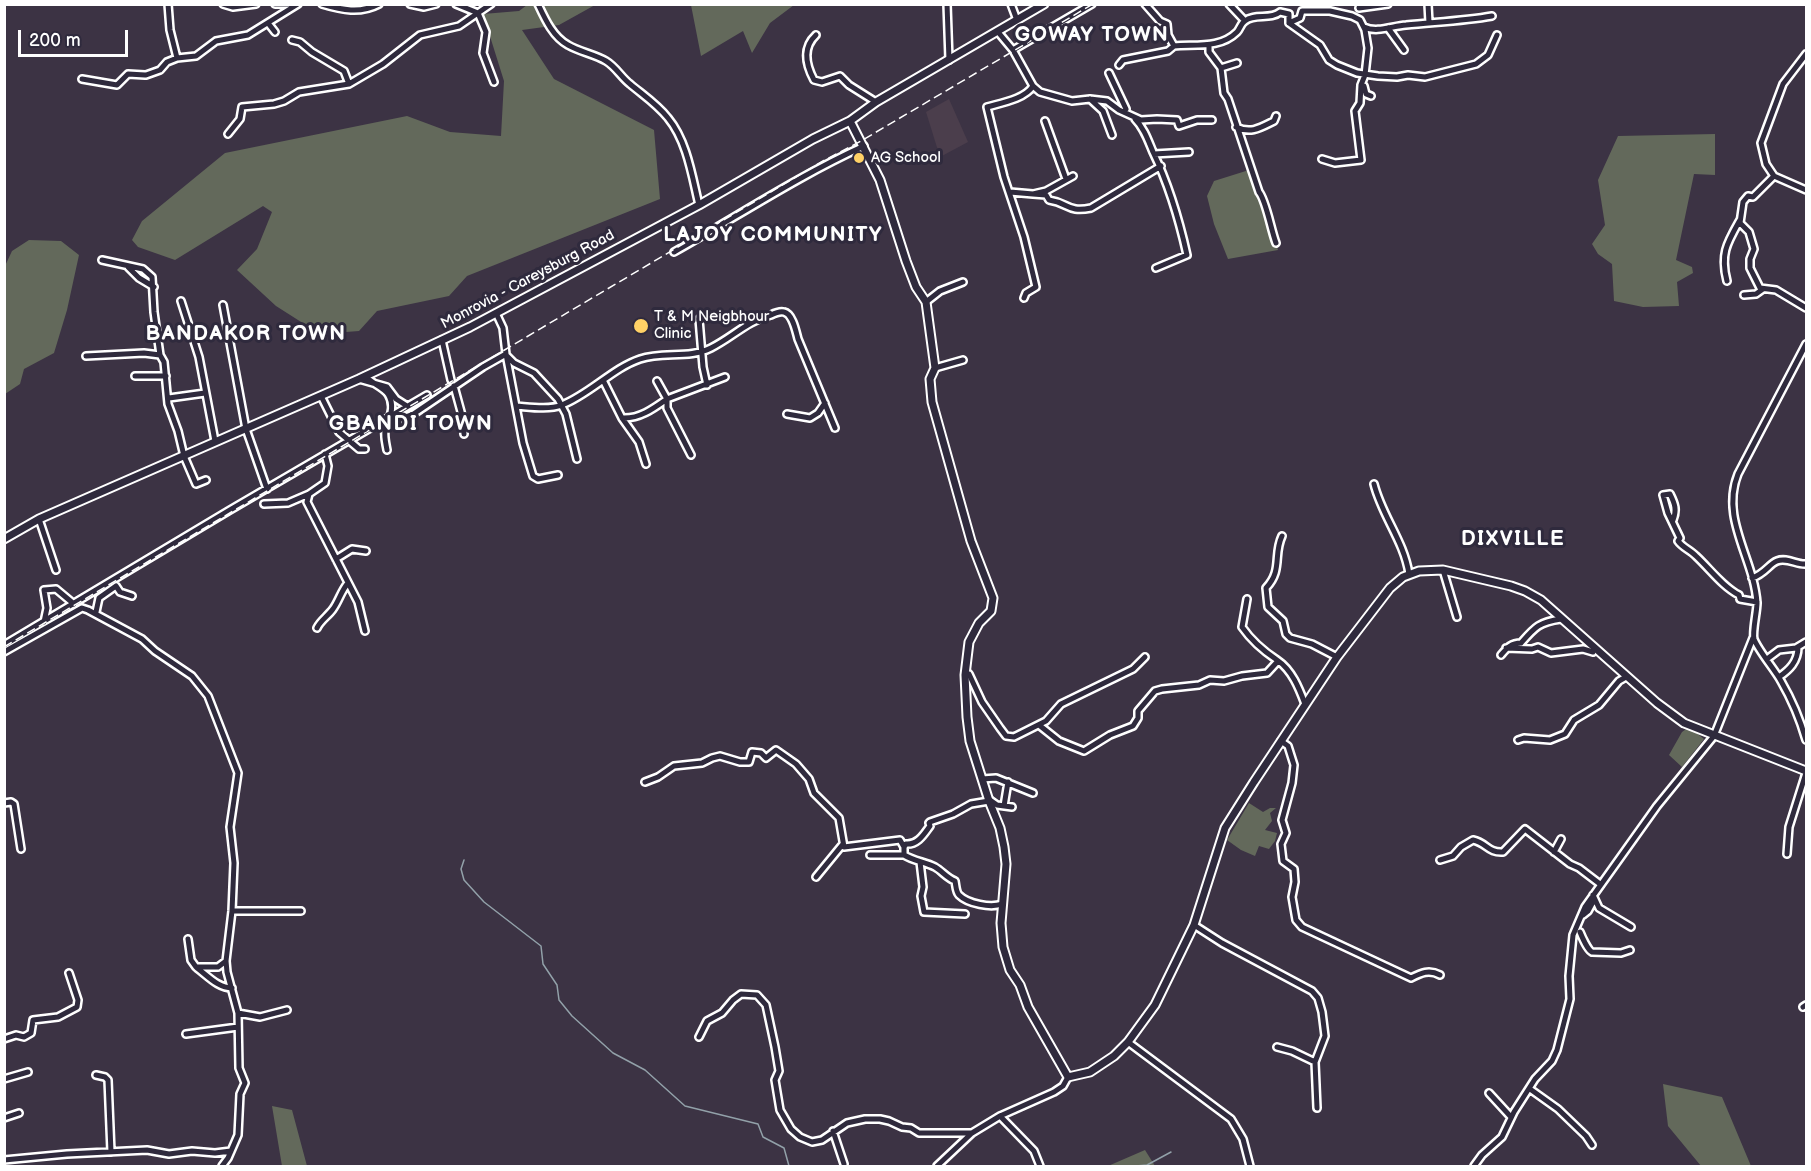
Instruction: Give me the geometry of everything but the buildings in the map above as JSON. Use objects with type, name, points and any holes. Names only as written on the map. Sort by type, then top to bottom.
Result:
[{"type":"main road","name":"Monrovia - Careysburg Road","points":[[4,539],[39,519],[362,378],[496,313],[699,204],[813,139],[850,121],[876,102],[1044,4]]},
{"type":"main road","points":[[850,121],[882,186],[906,261],[916,287],[926,302],[935,368],[930,379],[932,402],[971,540],[993,598],[991,611],[979,623],[969,642],[965,675],[970,741],[988,799],[1000,828],[1004,847],[1006,864],[1002,904],[1002,938],[1010,970],[1020,985],[1040,1030],[1068,1077],[1090,1072],[1114,1056],[1128,1042],[1155,1005],[1194,925],[1225,828],[1337,657],[1390,588],[1409,574],[1431,569],[1443,570],[1525,591],[1541,600],[1626,677],[1684,723],[1806,772]]},
{"type":"street","points":[[168,4],[170,30],[177,58]]},
{"type":"street","points":[[223,4],[233,7],[256,4]]},
{"type":"street","points":[[275,4],[291,4]]},
{"type":"street","points":[[82,79],[117,85],[128,74],[146,75],[160,70],[167,62],[177,58],[196,56],[216,41],[248,35],[298,4]]},
{"type":"street","points":[[322,4],[360,11],[379,4]]},
{"type":"street","points":[[410,4],[423,7],[436,4]]},
{"type":"street","points":[[456,4],[478,13],[486,32],[483,53],[494,82]]},
{"type":"street","points":[[228,134],[240,119],[241,109],[244,107],[274,104],[300,92],[349,84],[383,64],[420,35],[459,27],[491,4]]},
{"type":"street","points":[[538,4],[559,39],[609,63],[669,118],[684,150],[699,204]]},
{"type":"street","points":[[947,4],[948,60]]},
{"type":"street","points":[[1011,4],[1017,20]]},
{"type":"street","points":[[1013,50],[1092,4]]},
{"type":"street","points":[[1145,4],[1160,21],[1167,24],[1168,35],[1174,46]]},
{"type":"street","points":[[1229,4],[1245,21]]},
{"type":"street","points":[[1341,14],[1342,4]]},
{"type":"street","points":[[1358,6],[1388,4]]},
{"type":"street","points":[[1428,4],[1429,23]]},
{"type":"street","points":[[1289,23],[1300,18],[1301,8],[1352,16],[1360,20],[1368,40],[1360,103],[1355,111],[1361,160],[1335,163],[1322,159]]},
{"type":"street","points":[[1119,65],[1123,60],[1168,51],[1174,46],[1209,45],[1224,41],[1237,32],[1245,21],[1254,17],[1275,16],[1280,12],[1289,14],[1289,23]]},
{"type":"street","points":[[1363,26],[1370,29],[1388,28],[1492,16]]},
{"type":"street","points":[[268,23],[275,32]]},
{"type":"street","points":[[1289,23],[1320,45],[1329,60],[1365,75],[1397,77],[1408,75],[1425,77],[1476,64],[1488,55],[1497,35]]},
{"type":"street","points":[[1388,28],[1404,50]]},
{"type":"street","points":[[998,32],[1013,50],[1033,86],[1040,92],[1072,101],[1090,99],[1109,102],[1134,118],[1142,127],[1161,166],[1182,229],[1187,255],[1156,268]]},
{"type":"street","points":[[816,35],[807,51],[808,66],[814,80],[822,82],[840,76],[849,85],[876,102]]},
{"type":"street","points":[[292,40],[300,42],[344,71],[349,84]]},
{"type":"street","points":[[1209,45],[1209,52],[1221,68],[1224,93],[1259,192],[1264,197],[1267,217],[1276,243]]},
{"type":"street","points":[[1806,55],[1783,84],[1763,136],[1761,150],[1774,176],[1806,190]]},
{"type":"street","points":[[1221,68],[1237,63]]},
{"type":"street","points":[[1109,73],[1126,109]]},
{"type":"street","points":[[1361,85],[1366,94],[1371,96]]},
{"type":"street","points":[[1024,298],[1026,293],[1036,287],[1004,177],[987,107],[1020,96],[1030,91],[1033,86]]},
{"type":"street","points":[[1090,99],[1103,111],[1112,135]]},
{"type":"street","points":[[1236,127],[1244,131],[1251,131],[1274,122],[1276,117]]},
{"type":"street","points":[[1134,118],[1177,120],[1179,126],[1197,120],[1212,120]]},
{"type":"street","points":[[1033,194],[1046,190],[1069,177],[1045,121]]},
{"type":"street","points":[[674,252],[824,164],[864,146]]},
{"type":"street","points":[[1154,154],[1189,153]]},
{"type":"street","points":[[1010,192],[1046,195],[1049,200],[1064,204],[1072,210],[1091,208],[1161,166]]},
{"type":"street","points":[[1727,281],[1723,267],[1725,248],[1740,220],[1743,202],[1748,196],[1753,197],[1774,176]]},
{"type":"street","points":[[1740,220],[1749,232],[1754,249],[1750,259],[1750,268],[1757,285],[1763,289],[1776,290],[1806,308]]},
{"type":"street","points":[[102,260],[137,267],[149,273],[154,287],[154,312],[160,355],[164,362],[168,404],[178,430],[184,456],[196,484],[206,480]]},
{"type":"street","points":[[128,267],[144,282],[154,287]]},
{"type":"street","points":[[926,302],[940,291],[963,282]]},
{"type":"street","points":[[1744,295],[1756,294],[1763,289]]},
{"type":"street","points":[[181,301],[199,357],[215,441]]},
{"type":"street","points":[[223,305],[246,429],[267,489]]},
{"type":"street","points":[[516,406],[561,405],[596,387],[603,380],[641,358],[702,351],[758,318],[786,312],[794,326],[835,428]]},
{"type":"street","points":[[496,313],[505,336],[506,354],[523,443],[533,477],[538,479],[558,475]]},
{"type":"street","points":[[699,319],[706,385]]},
{"type":"street","points":[[442,340],[463,419],[464,434]]},
{"type":"street","points":[[1474,1167],[1482,1155],[1502,1137],[1511,1117],[1552,1061],[1560,1040],[1570,999],[1569,976],[1572,944],[1580,919],[1600,884],[1657,806],[1714,736],[1754,638],[1756,602],[1752,578],[1732,508],[1733,487],[1737,474],[1806,346]]},
{"type":"street","points":[[86,356],[144,352],[160,355]]},
{"type":"street","points":[[390,419],[412,415],[452,383],[506,354]]},
{"type":"street","points":[[506,354],[510,360],[537,375],[558,399],[566,414],[577,459]]},
{"type":"street","points":[[935,368],[963,360]]},
{"type":"street","points":[[135,376],[166,376]]},
{"type":"street","points":[[621,418],[630,418],[652,410],[667,399],[725,376]]},
{"type":"street","points":[[362,378],[387,393],[393,409],[385,432],[387,450]]},
{"type":"street","points":[[603,380],[621,418],[639,442],[646,464]]},
{"type":"street","points":[[657,381],[667,399],[667,408],[691,455]]},
{"type":"street","points":[[372,384],[387,387],[399,402],[407,406]]},
{"type":"street","points":[[169,398],[205,393]]},
{"type":"street","points":[[4,645],[325,454],[390,419],[427,395]]},
{"type":"street","points":[[321,396],[339,432],[359,448],[365,449]]},
{"type":"street","points":[[787,414],[810,418],[818,413],[825,403]]},
{"type":"street","points":[[264,504],[288,503],[309,494],[325,483],[328,466],[325,454]]},
{"type":"street","points":[[1374,484],[1402,546],[1409,574]]},
{"type":"street","points":[[309,494],[307,502],[309,508],[358,602],[365,631]]},
{"type":"street","points":[[39,519],[56,570]]},
{"type":"street","points":[[1673,520],[1681,545],[1695,555],[1730,591],[1739,595],[1740,599],[1756,602]]},
{"type":"street","points":[[1282,536],[1277,548],[1279,558],[1275,577],[1266,588],[1268,607],[1283,621],[1286,634],[1290,638],[1312,644],[1337,657]]},
{"type":"street","points":[[336,559],[352,549],[366,551]]},
{"type":"street","points":[[1752,578],[1769,569],[1774,562],[1781,560],[1806,564]]},
{"type":"street","points":[[1443,570],[1457,617]]},
{"type":"street","points":[[317,628],[319,623],[335,608],[348,583]]},
{"type":"street","points":[[96,612],[99,598],[116,586],[120,592],[132,596]]},
{"type":"street","points":[[44,622],[47,608],[44,590],[56,589],[74,604]]},
{"type":"street","points":[[1247,599],[1242,627],[1248,636],[1278,660],[1296,681],[1305,704]]},
{"type":"street","points":[[4,652],[82,608],[96,612],[126,632],[142,639],[155,651],[192,676],[208,696],[238,773],[230,827],[234,862],[232,911],[226,961],[238,1013],[239,1068],[245,1083],[240,1094],[239,1133],[222,1167]]},
{"type":"street","points":[[1501,655],[1514,643],[1521,643],[1533,628],[1551,620],[1561,619]]},
{"type":"street","points":[[1754,638],[1798,712],[1806,740]]},
{"type":"street","points":[[1767,659],[1779,650],[1798,647],[1806,642]]},
{"type":"street","points":[[1506,648],[1533,649],[1538,647],[1551,653],[1583,649],[1593,652]]},
{"type":"street","points":[[1779,677],[1791,668],[1798,654],[1798,647]]},
{"type":"street","points":[[965,675],[969,674],[982,702],[1006,736],[1019,735],[1046,721],[1060,704],[1085,693],[1092,687],[1117,678],[1133,669],[1145,657]]},
{"type":"street","points":[[1039,725],[1059,741],[1084,751],[1110,735],[1133,726],[1138,718],[1138,711],[1155,692],[1267,673],[1278,660]]},
{"type":"street","points":[[1518,740],[1524,738],[1550,740],[1565,734],[1574,720],[1599,705],[1619,681],[1626,677]]},
{"type":"street","points":[[1281,741],[1288,746],[1294,765],[1292,783],[1282,820],[1286,833],[1281,844],[1283,861],[1294,869],[1292,897],[1294,913],[1300,925],[1411,978],[1427,971],[1440,975]]},
{"type":"street","points":[[645,782],[658,777],[674,766],[702,763],[720,756],[740,762],[749,762],[752,752],[760,753],[766,758],[776,750],[796,764],[809,779],[814,793],[839,818],[844,847],[900,840],[904,855]]},
{"type":"street","points":[[1787,854],[1789,828],[1806,772]]},
{"type":"street","points":[[982,778],[996,778],[1033,793]]},
{"type":"street","points":[[1004,806],[1008,782]]},
{"type":"street","points":[[903,847],[906,844],[915,843],[925,835],[930,822],[953,814],[971,804],[988,799],[994,804],[1012,807]]},
{"type":"street","points":[[4,803],[14,804],[21,849]]},
{"type":"street","points":[[1440,860],[1453,856],[1471,840],[1480,842],[1492,852],[1503,852],[1525,829],[1600,884]]},
{"type":"street","points":[[1554,852],[1561,839]]},
{"type":"street","points":[[816,877],[843,844]]},
{"type":"street","points":[[870,855],[904,855],[938,869],[955,881],[957,893],[961,897],[988,907],[1002,904]]},
{"type":"street","points":[[920,862],[924,912],[965,914]]},
{"type":"street","points":[[1593,897],[1599,908],[1631,927]]},
{"type":"street","points":[[232,911],[301,911]]},
{"type":"street","points":[[1580,919],[1580,932],[1592,952],[1621,953],[1630,950]]},
{"type":"street","points":[[1194,925],[1222,943],[1305,987],[1318,998],[1323,1012],[1325,1036],[1315,1062],[1317,1108]]},
{"type":"street","points":[[1572,944],[1580,932]]},
{"type":"street","points":[[188,939],[191,960],[196,967],[215,983],[225,988],[232,988]]},
{"type":"street","points":[[218,967],[226,961]]},
{"type":"street","points":[[196,967],[218,967],[227,972]]},
{"type":"street","points":[[4,1039],[31,1034],[33,1020],[58,1017],[77,1007],[78,1000],[69,973]]},
{"type":"street","points":[[699,1037],[707,1021],[722,1013],[741,994],[757,995],[766,1005],[779,1071],[776,1080],[780,1110],[784,1119],[800,1137],[812,1142],[822,1140],[847,1123],[880,1119],[911,1128],[919,1133],[972,1133]]},
{"type":"street","points":[[238,1013],[260,1017],[287,1010]]},
{"type":"street","points":[[186,1034],[238,1027]]},
{"type":"street","points":[[1128,1042],[1231,1119],[1243,1139],[1250,1167]]},
{"type":"street","points":[[1277,1047],[1315,1062]]},
{"type":"street","points":[[4,1079],[28,1072]]},
{"type":"street","points":[[96,1075],[108,1080],[111,1152]]},
{"type":"street","points":[[937,1167],[972,1133],[1000,1116],[1054,1092],[1063,1086],[1068,1077]]},
{"type":"street","points":[[1530,1089],[1558,1109],[1586,1136],[1592,1145]]},
{"type":"street","points":[[1489,1093],[1511,1117]]},
{"type":"street","points":[[4,1118],[19,1113]]},
{"type":"street","points":[[1000,1116],[1034,1151],[1040,1167]]},
{"type":"street","points":[[834,1131],[844,1164]]},
{"type":"street","points":[[4,1160],[34,1156],[151,1150],[172,1154],[231,1151]]},
{"type":"shaded area","points":[[949,99],[968,142],[940,157],[926,112]]},
{"type":"green space","points":[[691,4],[794,5],[770,23],[752,53],[743,31],[701,56]]},
{"type":"green space","points":[[527,5],[595,5],[559,25],[522,30],[554,79],[654,130],[660,199],[467,276],[449,296],[377,311],[359,331],[320,334],[276,306],[237,270],[257,249],[272,212],[263,206],[175,260],[138,247],[132,240],[142,221],[225,153],[407,116],[450,132],[501,136],[504,81],[483,14],[519,11]]},
{"type":"green space","points":[[1715,134],[1715,175],[1694,174],[1676,260],[1692,267],[1693,273],[1677,282],[1679,306],[1643,307],[1614,301],[1612,264],[1598,254],[1592,244],[1605,225],[1598,180],[1618,136]]},
{"type":"green space","points":[[1249,170],[1278,250],[1228,259],[1214,224],[1207,196],[1214,181]]},
{"type":"green space","points":[[29,240],[61,241],[79,255],[67,310],[54,353],[24,369],[20,384],[5,394],[5,266],[12,251]]},
{"type":"green space","points":[[1689,727],[1704,739],[1682,767],[1669,755],[1682,732]]},
{"type":"green space","points":[[1249,803],[1263,812],[1276,808],[1270,813],[1272,821],[1265,830],[1277,833],[1275,841],[1269,849],[1259,846],[1255,856],[1227,840]]},
{"type":"green space","points":[[1663,1084],[1722,1097],[1751,1166],[1701,1166],[1668,1126]]},
{"type":"green space","points":[[272,1106],[292,1110],[307,1166],[282,1166]]},
{"type":"green space","points":[[1145,1150],[1155,1166],[1108,1166]]},
{"type":"waterway","points":[[464,860],[461,869],[464,880],[484,902],[541,946],[543,964],[557,985],[559,1000],[572,1016],[613,1053],[645,1070],[685,1106],[758,1124],[763,1137],[784,1148],[789,1166]]},
{"type":"waterway","points":[[1136,1166],[1147,1165],[1171,1152]]},
{"type":"railway","points":[[4,647],[823,161],[861,141],[1093,4]]},
{"type":"place","name":"AG School","points":[[859,158]]},
{"type":"place","name":"T & M Neigbhour Clinic","points":[[641,326]]},
{"type":"district","name":"GOWAY TOWN","points":[[1092,36]]},
{"type":"district","name":"LAJOY COMMUNITY","points":[[773,236]]},
{"type":"district","name":"BANDAKOR TOWN","points":[[246,335]]},
{"type":"district","name":"GBANDI TOWN","points":[[411,425]]},
{"type":"district","name":"DIXVILLE","points":[[1513,540]]}]
